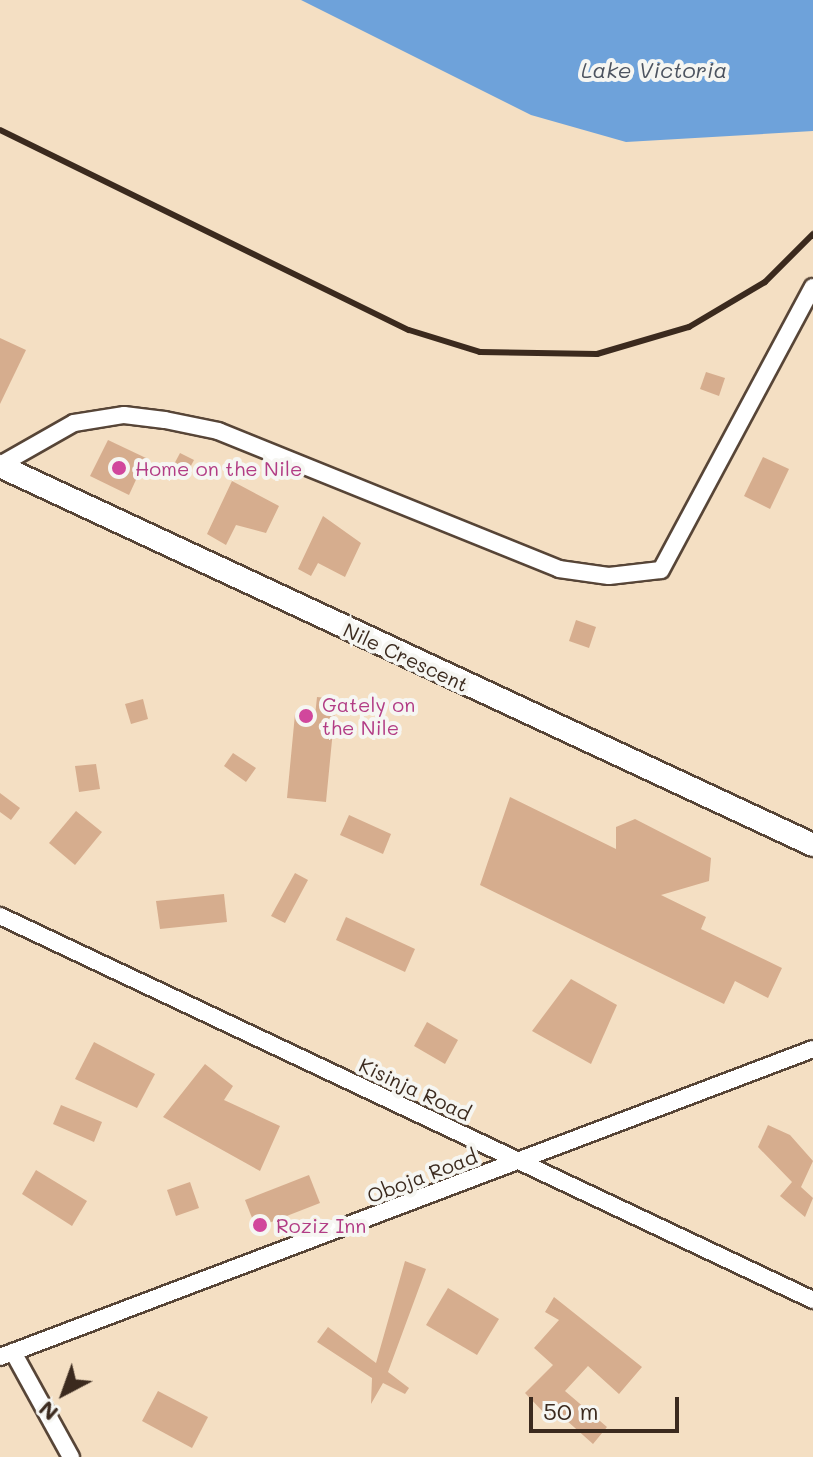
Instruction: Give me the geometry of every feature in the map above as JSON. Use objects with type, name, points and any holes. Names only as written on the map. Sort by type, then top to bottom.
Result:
[{"type":"street","points":[[0,466],[74,423],[124,415],[165,420],[218,431],[559,569],[609,576],[661,570],[813,287]]},
{"type":"street","name":"Nile Crescent","points":[[0,466],[813,845]]},
{"type":"street","name":"Kisinja Road","points":[[0,916],[813,1300]]},
{"type":"street","name":"Oboja Road","points":[[7,1354],[813,1049]]},
{"type":"street","points":[[7,1354],[71,1457]]},
{"type":"water","name":"Lake Victoria","points":[[301,0],[813,0],[813,131],[626,142],[531,115]]},
{"type":"building","points":[[0,338],[26,350],[0,404]]},
{"type":"building","points":[[706,372],[725,378],[719,396],[700,389]]},
{"type":"building","points":[[108,440],[146,458],[129,495],[90,476]]},
{"type":"building","points":[[180,453],[194,460],[185,477],[171,470]]},
{"type":"building","points":[[763,457],[789,469],[770,509],[744,496]]},
{"type":"building","points":[[232,481],[279,506],[266,533],[236,525],[226,545],[207,534]]},
{"type":"building","points":[[323,516],[361,543],[345,577],[318,563],[311,576],[298,569]]},
{"type":"building","points":[[576,620],[596,627],[589,648],[569,641]]},
{"type":"building","points":[[317,697],[336,699],[326,802],[287,798],[295,714],[315,716]]},
{"type":"building","points":[[143,699],[148,719],[131,724],[125,704]]},
{"type":"building","points":[[233,753],[256,768],[246,782],[224,766]]},
{"type":"building","points":[[96,764],[100,789],[79,792],[75,766]]},
{"type":"building","points":[[0,793],[20,808],[11,820],[0,812]]},
{"type":"building","points":[[510,797],[616,849],[616,827],[635,819],[711,858],[709,881],[661,895],[706,917],[701,929],[782,968],[768,998],[735,981],[724,1004],[480,885]]},
{"type":"building","points":[[76,811],[102,832],[75,865],[49,843]]},
{"type":"building","points":[[349,815],[391,834],[383,854],[340,835]]},
{"type":"building","points":[[295,873],[308,880],[285,923],[271,916]]},
{"type":"building","points":[[224,894],[227,922],[160,929],[156,901]]},
{"type":"building","points":[[346,917],[415,949],[405,972],[336,940]]},
{"type":"building","points":[[571,979],[617,1005],[591,1064],[532,1031]]},
{"type":"building","points":[[427,1022],[458,1040],[445,1064],[414,1046]]},
{"type":"building","points":[[94,1042],[155,1074],[137,1108],[75,1079]]},
{"type":"building","points":[[205,1064],[233,1086],[224,1100],[280,1126],[260,1171],[163,1117]]},
{"type":"building","points":[[61,1105],[102,1122],[94,1142],[53,1124]]},
{"type":"building","points":[[768,1125],[790,1135],[813,1161],[801,1187],[813,1198],[805,1217],[780,1196],[792,1182],[758,1147]]},
{"type":"building","points":[[36,1170],[87,1201],[72,1226],[22,1194]]},
{"type":"building","points":[[309,1175],[320,1203],[256,1228],[245,1200]]},
{"type":"building","points":[[190,1182],[199,1208],[176,1216],[167,1190]]},
{"type":"building","points":[[405,1261],[426,1269],[388,1372],[409,1388],[405,1394],[383,1383],[371,1404],[372,1378],[317,1342],[328,1327],[376,1363]]},
{"type":"building","points":[[448,1288],[499,1319],[477,1355],[426,1325]]},
{"type":"building","points":[[554,1297],[642,1367],[619,1394],[588,1366],[565,1391],[607,1427],[593,1444],[556,1411],[549,1418],[525,1393],[553,1365],[534,1348],[559,1320],[545,1312]]},
{"type":"building","points":[[158,1391],[208,1417],[192,1448],[142,1421]]},
{"type":"railway","points":[[0,130],[409,330],[480,352],[597,354],[689,327],[765,282],[813,234]]},
{"type":"place","name":"Home on the Nile","points":[[119,468]]},
{"type":"place","name":"Gately on the Nile","points":[[306,716]]},
{"type":"place","name":"Roziz Inn","points":[[260,1225]]}]
